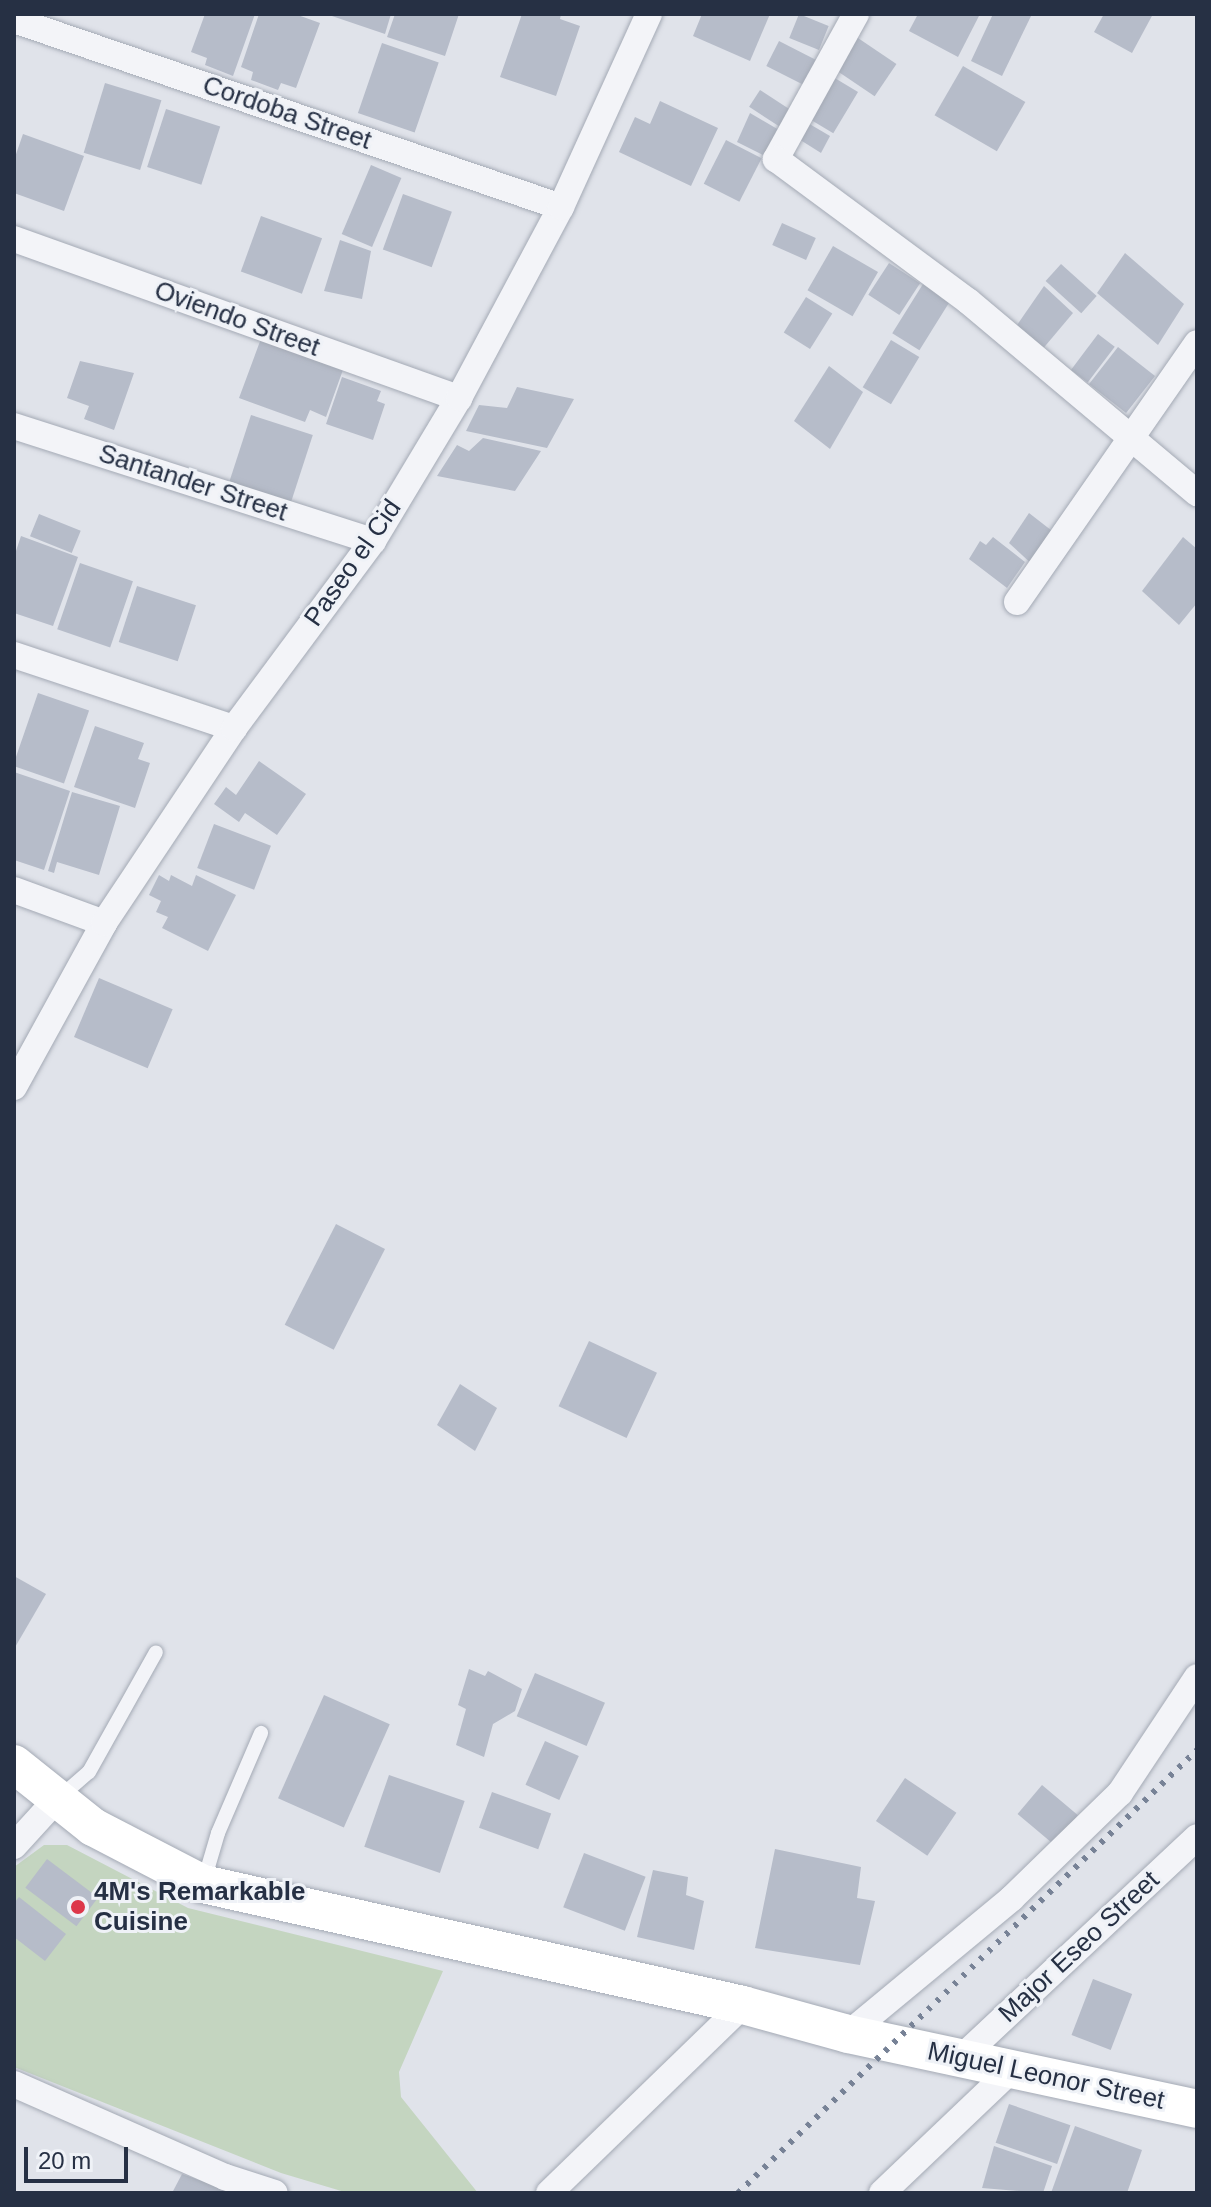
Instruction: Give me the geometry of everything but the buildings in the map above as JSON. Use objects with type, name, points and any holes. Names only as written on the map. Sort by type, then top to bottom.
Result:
[{"type":"street","name":"Paseo el Cid","points":[[14,1087],[104,923],[234,728],[373,541],[459,398],[561,207],[649,14]]},
{"type":"street","points":[[856,14],[776,159],[968,301],[1197,493]]},
{"type":"street","name":"Cordoba Street","points":[[14,20],[561,207]]},
{"type":"street","name":"Oviendo Street","points":[[14,239],[459,398]]},
{"type":"street","points":[[1017,602],[1197,343]]},
{"type":"street","name":"Santander Street","points":[[14,426],[373,541]]},
{"type":"street","points":[[14,655],[234,728]]},
{"type":"street","points":[[14,890],[104,923]]},
{"type":"street","points":[[848,2034],[1011,1899],[1120,1793],[1197,1677]]},
{"type":"street","name":"Miguel Leonor Street","points":[[14,1764],[55,1801],[93,1827],[203,1884],[743,2005],[848,2034],[1010,2071],[1197,2109]]},
{"type":"street","points":[[14,1846],[55,1801]]},
{"type":"street","name":"Major Eseo Street","points":[[961,2058],[1197,1837]]},
{"type":"street","points":[[549,2193],[743,2005]]},
{"type":"street","points":[[882,2193],[1010,2071]]},
{"type":"street","points":[[14,2084],[225,2177],[275,2193]]},
{"type":"lane","points":[[55,1801],[89,1772],[156,1652]]},
{"type":"lane","points":[[203,1884],[218,1833],[261,1733]]},
{"type":"green space","points":[[44,1845],[67,1845],[188,1908],[443,1971],[399,2072],[401,2097],[478,2193],[348,2193],[281,2173],[14,2067],[14,1867]]},
{"type":"railway","points":[[738,2193],[1197,1750]]},
{"type":"place","name":"4M's Remarkable Cuisine","points":[[78,1907]]}]
